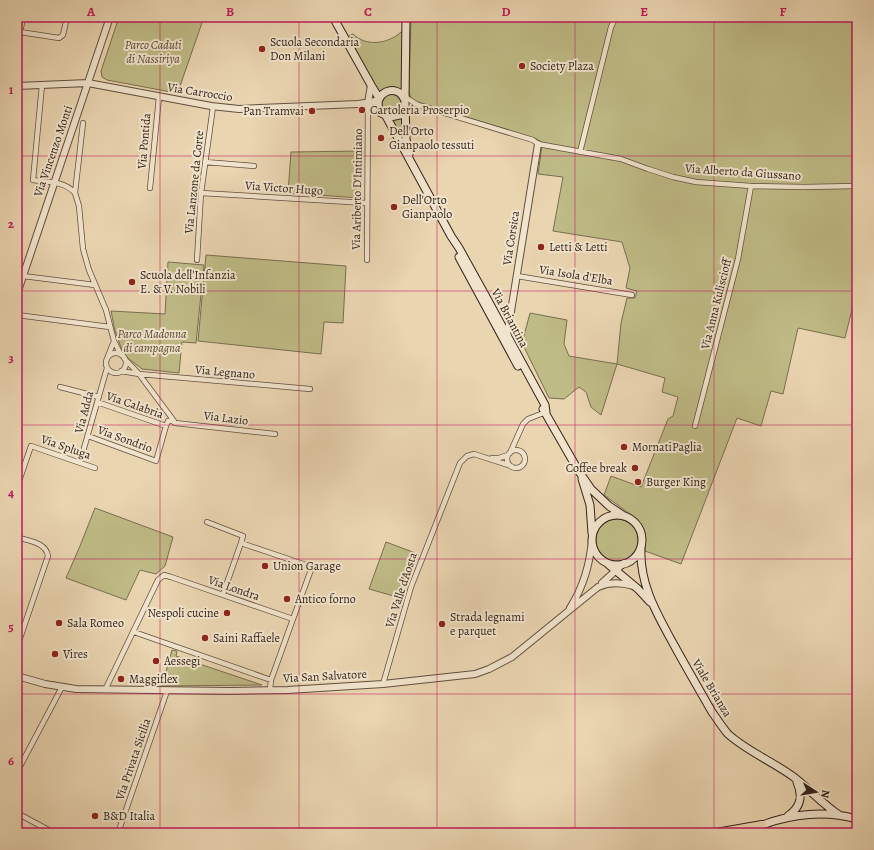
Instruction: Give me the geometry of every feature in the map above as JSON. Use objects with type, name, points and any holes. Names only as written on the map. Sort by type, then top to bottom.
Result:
[{"type":"highway","points":[[716,833],[762,825]]},
{"type":"main road","points":[[334,17],[379,99]]},
{"type":"main road","name":"Via Briantina","points":[[406,17],[404,100],[406,139],[411,162]]},
{"type":"main road","points":[[389,90],[396,91],[404,100],[403,110],[398,116],[386,116],[377,109],[379,99],[384,92],[389,90]]},
{"type":"main road","name":"Via Briantina","points":[[386,116],[545,405],[546,412]]},
{"type":"main road","name":"Via Briantina","points":[[451,236],[455,250],[463,265],[537,400],[546,412],[578,470],[591,489],[609,506],[624,516]]},
{"type":"main road","name":"Via Briantina","points":[[578,470],[590,505],[592,538]]},
{"type":"main road","points":[[616,515],[624,516],[630,518],[639,527],[642,535],[640,560],[642,573],[652,604],[634,586],[604,561],[593,547],[592,538],[596,527],[602,520],[616,515]]},
{"type":"main road","points":[[604,561],[612,564],[624,563],[634,558],[641,547]]},
{"type":"main road","name":"Viale Brianza","points":[[652,604],[712,712],[727,732],[740,744],[795,778],[824,805],[839,816]]},
{"type":"main road","points":[[785,818],[795,810],[800,802],[800,789],[795,778]]},
{"type":"main road","points":[[752,833],[762,825],[785,818],[813,814],[857,819]]},
{"type":"street","points":[[17,49],[23,17]]},
{"type":"street","points":[[20,32],[59,38],[63,35],[67,17]]},
{"type":"street","name":"Via Vincenzo Monti","points":[[17,292],[110,17]]},
{"type":"street","points":[[580,152],[611,27],[616,17]]},
{"type":"street","name":"Via Carroccio","points":[[17,86],[88,84],[213,107],[239,109],[368,104],[379,99]]},
{"type":"street","points":[[42,85],[33,180],[70,187],[75,193],[79,206],[83,249],[95,285],[106,310],[114,341],[125,365],[121,371],[115,373],[107,368],[106,362],[114,341]]},
{"type":"street","points":[[368,104],[370,85]]},
{"type":"street","name":"Via Pontida","points":[[150,188],[158,97]]},
{"type":"street","name":"Via Alberto da Giussano","points":[[404,100],[533,140],[538,144],[621,159],[648,169],[696,182],[751,186],[857,186]]},
{"type":"street","name":"Via Carroccio","points":[[368,104],[377,109]]},
{"type":"street","name":"Via Ariberto D'Intimiano","points":[[367,260],[366,203],[368,104]]},
{"type":"street","name":"Via Lanzone da Corte","points":[[197,260],[201,193],[213,107]]},
{"type":"street","name":"Via Ariberto D'Intimiano","points":[[368,119],[370,112],[377,109]]},
{"type":"street","points":[[75,193],[83,122]]},
{"type":"street","name":"Via Corsica","points":[[507,336],[538,144]]},
{"type":"street","points":[[205,162],[254,166]]},
{"type":"street","name":"Via Anna Kuliscioff","points":[[695,426],[738,259],[751,186]]},
{"type":"street","name":"Via Victor Hugo","points":[[201,193],[366,203]]},
{"type":"street","points":[[23,276],[95,285]]},
{"type":"street","name":"Via Isola d'Elba","points":[[516,276],[632,295]]},
{"type":"street","points":[[17,315],[110,327]]},
{"type":"street","points":[[108,356],[114,353],[122,356],[139,374],[175,423]]},
{"type":"street","name":"Via Adda","points":[[80,462],[107,368]]},
{"type":"street","name":"Via Legnano","points":[[121,371],[139,374],[310,389]]},
{"type":"street","points":[[60,387],[99,397]]},
{"type":"street","name":"Via Calabria","points":[[97,402],[166,426]]},
{"type":"street","points":[[511,466],[507,461],[509,454],[523,424],[528,418],[546,412]]},
{"type":"street","points":[[166,426],[168,421],[175,423]]},
{"type":"street","name":"Via Lazio","points":[[175,423],[275,434]]},
{"type":"street","name":"Via Sondrio","points":[[88,436],[156,461],[166,426]]},
{"type":"street","points":[[489,458],[517,468],[524,464],[525,458],[518,443],[518,436]]},
{"type":"street","name":"Via Spluga","points":[[19,475],[31,446],[95,468]]},
{"type":"street","points":[[489,458],[500,458],[515,450],[521,452]]},
{"type":"street","name":"Via Valle d'Aosta","points":[[383,684],[411,587],[460,462],[467,456],[474,454],[489,458]]},
{"type":"street","points":[[17,487],[19,475]]},
{"type":"street","points":[[207,522],[243,536],[223,594]]},
{"type":"street","points":[[17,537],[43,546],[48,556],[17,647]]},
{"type":"street","name":"Via San Salvatore","points":[[568,611],[578,595],[590,563],[592,538]]},
{"type":"street","points":[[241,543],[312,567],[271,680],[270,690]]},
{"type":"street","name":"Via San Salvatore","points":[[17,676],[62,687],[105,690],[230,691],[288,690],[383,684],[475,674],[512,658],[598,587],[624,563]]},
{"type":"street","name":"Via Londra","points":[[134,632],[158,580],[164,575],[171,576],[293,619]]},
{"type":"street","name":"Via San Salvatore","points":[[598,587],[614,582],[634,586]]},
{"type":"street","points":[[105,690],[134,632],[271,680]]},
{"type":"street","points":[[17,661],[17,666]]},
{"type":"street","points":[[17,772],[62,687]]},
{"type":"street","name":"Via Privata Sicilia","points":[[118,833],[167,691]]},
{"type":"street","points":[[17,813],[54,833]]},
{"type":"green space","name":"Parco Caduti di Nassiriya","points":[[119,17],[204,17],[179,89],[174,88],[171,92],[107,80],[102,77],[101,71]]},
{"type":"green space","points":[[411,17],[857,18],[857,289],[845,338],[798,328],[783,394],[771,391],[761,426],[737,418],[681,564],[645,551],[645,533],[637,519],[604,495],[611,476],[641,487],[668,419],[673,416],[678,397],[662,392],[665,378],[617,364],[621,323],[627,298],[635,298],[637,291],[626,288],[630,268],[622,242],[553,231],[563,177],[538,174],[542,146],[537,139],[415,101],[411,98],[409,92]]},
{"type":"green space","points":[[403,32],[402,90],[389,88],[378,94],[349,36],[353,34],[364,41],[377,42],[390,39]]},
{"type":"green space","points":[[387,94],[395,94],[401,100],[401,108],[395,114],[387,114],[381,108],[381,100]]},
{"type":"green space","points":[[404,115],[407,151],[390,120]]},
{"type":"green space","points":[[363,151],[360,198],[288,193],[291,152]]},
{"type":"green space","points":[[206,255],[346,266],[343,323],[324,322],[321,354],[198,341]]},
{"type":"green space","name":"Parco Madonna di campagna","points":[[168,262],[204,265],[196,343],[182,342],[179,373],[142,369],[129,359],[123,353],[115,331],[111,311],[165,314]]},
{"type":"green space","points":[[530,313],[567,320],[564,344],[569,356],[617,364],[601,415],[591,407],[586,392],[579,387],[564,399],[549,398],[522,343]]},
{"type":"green space","points":[[95,508],[173,537],[165,566],[156,574],[140,570],[126,600],[66,578]]},
{"type":"green space","points":[[613,519],[621,519],[629,522],[635,528],[638,540],[635,552],[629,558],[621,561],[613,561],[605,558],[599,552],[596,544],[596,536],[599,528],[605,522]]},
{"type":"green space","points":[[386,542],[418,554],[401,598],[369,589]]},
{"type":"green space","points":[[172,650],[177,651],[176,656],[262,685],[162,686]]},
{"type":"place","name":"Scuola Secondaria Don Milani","points":[[262,49]]},
{"type":"place","name":"Society Plaza","points":[[522,66]]},
{"type":"place","name":"Cartoleria Proserpio","points":[[362,110]]},
{"type":"place","name":"Pan Tramvai","points":[[312,111]]},
{"type":"place","name":"Dell'Orto Gianpaolo tessuti","points":[[381,138]]},
{"type":"place","name":"Dell'Orto Gianpaolo","points":[[394,207]]},
{"type":"place","name":"Letti & Letti","points":[[541,247]]},
{"type":"place","name":"Scuola dell'Infanzia E. & V. Nobili","points":[[132,282]]},
{"type":"place","name":"MornatiPaglia","points":[[624,447]]},
{"type":"place","name":"Coffee break","points":[[635,468]]},
{"type":"place","name":"Burger King","points":[[638,482]]},
{"type":"place","name":"Union Garage","points":[[265,566]]},
{"type":"place","name":"Antico forno","points":[[287,599]]},
{"type":"place","name":"Nespoli cucine","points":[[227,613]]},
{"type":"place","name":"Sala Romeo","points":[[59,623]]},
{"type":"place","name":"Strada legnami e parquet","points":[[442,624]]},
{"type":"place","name":"Saini Raffaele","points":[[205,638]]},
{"type":"place","name":"Vires","points":[[55,654]]},
{"type":"place","name":"Aessegi","points":[[156,661]]},
{"type":"place","name":"Maggiflex","points":[[121,679]]},
{"type":"place","name":"B&D Italia","points":[[95,816]]}]
